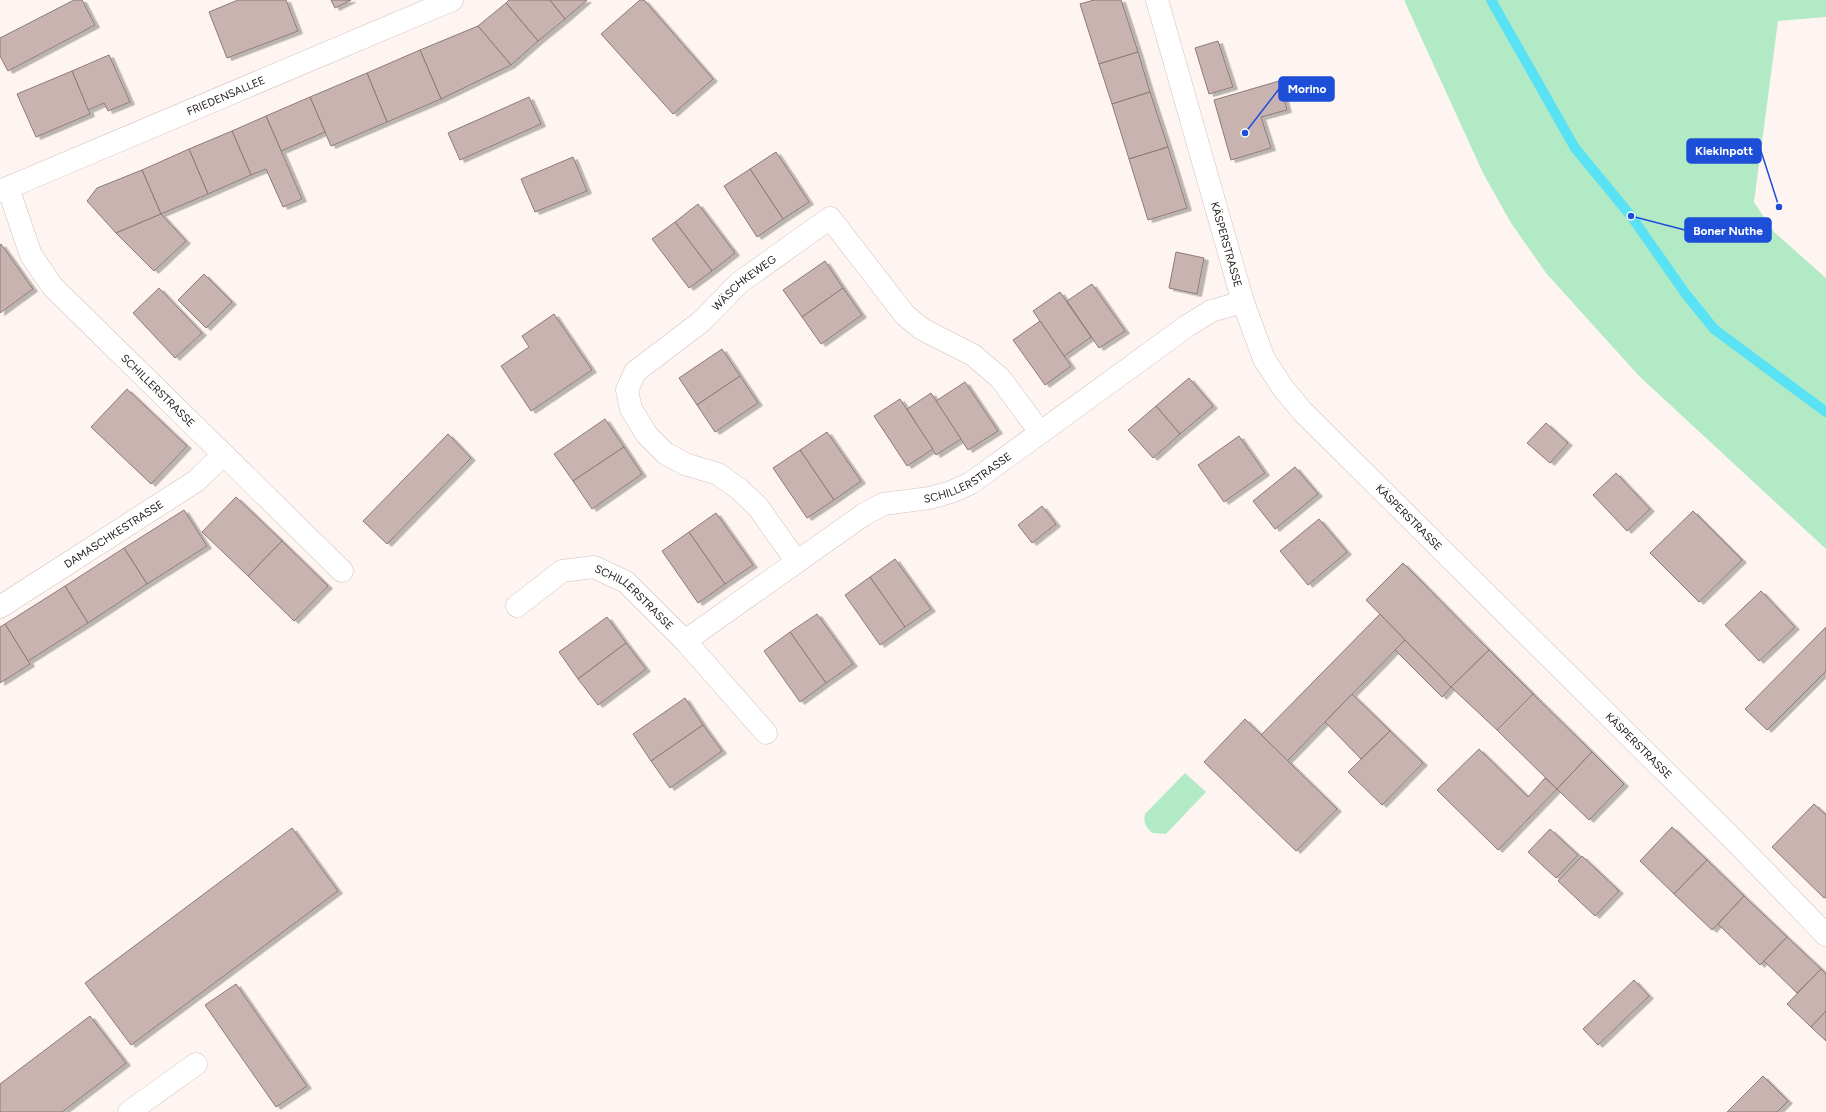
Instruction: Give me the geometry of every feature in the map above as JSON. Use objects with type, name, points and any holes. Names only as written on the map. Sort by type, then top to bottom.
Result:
[{"type":"street","name":"FRIEDENSALLEE","points":[[4,190],[452,0]]},
{"type":"street","name":"KÄSPERSTRASSE","points":[[1157,0],[1244,302],[1264,359],[1282,388],[1304,412],[1724,831],[1826,935]]},
{"type":"street","name":"SCHILLERSTRASSE","points":[[4,190],[31,255],[52,286],[342,571]]},
{"type":"street","name":"WÄSCHKEWEG","points":[[797,562],[758,507],[739,489],[718,474],[685,464],[665,454],[647,435],[631,409],[627,390],[635,372],[702,321],[740,283],[830,218],[905,315],[922,329],[973,355],[1000,378],[1040,432]]},
{"type":"street","name":"SCHILLERSTRASSE","points":[[685,641],[863,515],[883,504],[930,498],[951,492],[972,482],[1198,318],[1211,311],[1244,302]]},
{"type":"street","name":"DAMASCHKESTRASSE","points":[[0,607],[196,481],[223,455]]},
{"type":"street","name":"SCHILLERSTRASSE","points":[[517,606],[562,571],[594,567],[626,582],[685,641],[766,733]]},
{"type":"street","points":[[129,1112],[196,1064]]},
{"type":"green space","points":[[1404,0],[1826,0],[1826,17],[1778,21],[1754,202],[1774,232],[1826,278],[1826,549],[1639,376],[1546,273],[1511,223],[1483,173]]},
{"type":"green space","points":[[1185,773],[1206,792],[1166,834],[1152,833],[1148,829],[1144,820],[1145,814]]},
{"type":"building","points":[[74,0],[82,0],[95,25],[8,71],[0,56],[0,38]]},
{"type":"building","points":[[238,0],[286,0],[298,31],[227,58],[209,12]]},
{"type":"building","points":[[331,0],[351,0],[335,8]]},
{"type":"building","points":[[509,0],[550,0],[565,19],[538,41],[506,3]]},
{"type":"building","points":[[550,0],[587,0],[565,19]]},
{"type":"building","points":[[640,0],[644,0],[713,79],[673,114],[601,34]]},
{"type":"building","points":[[1094,0],[1121,0],[1138,52],[1099,64],[1080,4]]},
{"type":"building","points":[[506,3],[538,41],[511,65],[478,26]]},
{"type":"building","points":[[478,26],[511,65],[441,99],[420,50]]},
{"type":"building","points":[[1218,41],[1233,87],[1209,94],[1195,48]]},
{"type":"building","points":[[420,50],[441,99],[387,122],[367,73]]},
{"type":"building","points":[[1138,52],[1150,92],[1112,104],[1099,64]]},
{"type":"building","points":[[109,55],[130,102],[108,111],[104,103],[88,110],[72,71]]},
{"type":"building","points":[[72,71],[90,114],[36,137],[17,94]]},
{"type":"building","points":[[367,73],[387,122],[331,146],[310,97]]},
{"type":"building","points":[[1279,81],[1287,110],[1261,117],[1271,148],[1231,160],[1214,100]]},
{"type":"building","points":[[1150,92],[1168,147],[1129,159],[1112,104]]},
{"type":"building","points":[[310,97],[325,132],[281,151],[266,116]]},
{"type":"building","points":[[529,97],[541,124],[460,160],[448,133]]},
{"type":"building","points":[[266,116],[302,199],[283,207],[266,169],[251,175],[232,131]]},
{"type":"building","points":[[232,131],[251,175],[208,194],[189,149]]},
{"type":"building","points":[[1168,147],[1187,208],[1148,220],[1129,159]]},
{"type":"building","points":[[189,149],[208,194],[161,214],[142,170]]},
{"type":"building","points":[[776,152],[809,202],[783,219],[750,169]]},
{"type":"building","points":[[573,157],[587,191],[535,212],[521,179]]},
{"type":"building","points":[[750,169],[783,219],[757,237],[724,186]]},
{"type":"building","points":[[142,170],[161,214],[116,233],[87,201],[97,188]]},
{"type":"building","points":[[698,204],[735,253],[712,271],[675,222]]},
{"type":"building","points":[[161,214],[186,241],[154,271],[116,233]]},
{"type":"building","points":[[675,222],[712,271],[689,288],[652,239]]},
{"type":"building","points":[[1,244],[33,289],[0,313],[0,245]]},
{"type":"building","points":[[1176,252],[1204,258],[1197,294],[1169,288]]},
{"type":"building","points":[[825,261],[843,288],[802,317],[783,290]]},
{"type":"building","points":[[204,274],[232,302],[206,328],[178,300]]},
{"type":"building","points":[[1092,284],[1125,331],[1099,348],[1067,301]]},
{"type":"building","points":[[159,288],[202,333],[175,358],[133,313]]},
{"type":"building","points":[[843,288],[862,315],[821,344],[802,317]]},
{"type":"building","points":[[1060,292],[1091,337],[1064,356],[1033,311]]},
{"type":"building","points":[[554,314],[592,370],[531,411],[501,366],[529,347],[522,336]]},
{"type":"building","points":[[1040,321],[1071,366],[1045,385],[1013,340]]},
{"type":"building","points":[[722,349],[740,376],[697,405],[679,378]]},
{"type":"building","points":[[740,376],[758,403],[715,432],[697,405]]},
{"type":"building","points":[[1189,378],[1213,406],[1180,434],[1156,406]]},
{"type":"building","points":[[965,382],[998,431],[968,450],[936,401]]},
{"type":"building","points":[[127,389],[187,446],[151,484],[91,427]]},
{"type":"building","points":[[931,393],[961,439],[936,455],[907,409]]},
{"type":"building","points":[[900,399],[933,449],[907,466],[874,416]]},
{"type":"building","points":[[1156,406],[1180,434],[1153,458],[1128,430]]},
{"type":"building","points":[[605,419],[624,447],[573,481],[554,454]]},
{"type":"building","points":[[1546,423],[1568,443],[1550,463],[1527,443]]},
{"type":"building","points":[[827,432],[861,481],[834,500],[800,450]]},
{"type":"building","points":[[448,434],[471,458],[387,544],[363,521]]},
{"type":"building","points":[[1239,436],[1265,473],[1224,502],[1198,465]]},
{"type":"building","points":[[624,447],[642,474],[592,509],[573,481]]},
{"type":"building","points":[[800,450],[834,500],[807,518],[773,468]]},
{"type":"building","points":[[1295,467],[1318,494],[1275,529],[1253,501]]},
{"type":"building","points":[[1616,473],[1650,509],[1627,531],[1593,495]]},
{"type":"building","points":[[236,497],[282,541],[248,576],[202,532]]},
{"type":"building","points":[[1042,506],[1056,524],[1032,543],[1018,525]]},
{"type":"building","points":[[184,510],[207,546],[147,584],[124,548]]},
{"type":"building","points":[[1693,511],[1742,560],[1699,602],[1650,553]]},
{"type":"building","points":[[716,513],[753,565],[725,584],[689,532]]},
{"type":"building","points":[[1319,519],[1347,552],[1308,585],[1280,551]]},
{"type":"building","points":[[689,532],[725,584],[698,603],[662,551]]},
{"type":"building","points":[[282,541],[328,586],[294,621],[248,576]]},
{"type":"building","points":[[124,548],[147,584],[88,623],[65,586]]},
{"type":"building","points":[[895,559],[931,609],[905,627],[870,577]]},
{"type":"building","points":[[1403,563],[1489,650],[1451,687],[1366,600]]},
{"type":"building","points":[[870,577],[905,627],[880,645],[845,595]]},
{"type":"building","points":[[65,586],[88,623],[28,661],[5,624]]},
{"type":"building","points":[[1761,591],[1795,627],[1759,661],[1725,625]]},
{"type":"building","points":[[817,614],[853,664],[826,683],[790,632]]},
{"type":"building","points":[[1380,614],[1405,640],[1287,761],[1261,735]]},
{"type":"building","points":[[607,617],[626,643],[578,679],[559,652]]},
{"type":"building","points":[[5,624],[30,664],[0,683],[0,627]]},
{"type":"building","points":[[1826,627],[1826,671],[1767,730],[1745,709]]},
{"type":"building","points":[[790,632],[826,683],[800,702],[764,651]]},
{"type":"building","points":[[1405,640],[1451,687],[1442,697],[1395,650]]},
{"type":"building","points":[[626,643],[646,669],[598,705],[578,679]]},
{"type":"building","points":[[1489,650],[1533,694],[1497,730],[1451,687]]},
{"type":"building","points":[[1352,694],[1390,731],[1361,759],[1325,722]]},
{"type":"building","points":[[1533,694],[1592,752],[1557,789],[1497,730]]},
{"type":"building","points":[[685,698],[703,725],[651,761],[633,734]]},
{"type":"building","points":[[1245,719],[1337,809],[1296,851],[1204,762]]},
{"type":"building","points":[[703,725],[722,751],[670,788],[651,761]]},
{"type":"building","points":[[1390,731],[1423,763],[1382,805],[1348,772]]},
{"type":"building","points":[[1479,749],[1528,797],[1545,778],[1557,789],[1498,850],[1437,790]]},
{"type":"building","points":[[1592,752],[1624,784],[1589,820],[1557,789]]},
{"type":"building","points":[[1814,804],[1826,815],[1826,897],[1824,898],[1772,847]]},
{"type":"building","points":[[1672,827],[1707,860],[1674,894],[1640,861]]},
{"type":"building","points":[[292,828],[338,891],[131,1045],[85,983]]},
{"type":"building","points":[[1550,829],[1578,855],[1556,878],[1528,852]]},
{"type":"building","points":[[1582,856],[1619,891],[1595,916],[1558,881]]},
{"type":"building","points":[[1707,860],[1744,896],[1712,930],[1674,894]]},
{"type":"building","points":[[1744,896],[1787,937],[1760,965],[1718,924]]},
{"type":"building","points":[[1787,937],[1821,969],[1797,993],[1764,961]]},
{"type":"building","points":[[1821,969],[1826,974],[1826,1011],[1811,1027],[1787,1004]]},
{"type":"building","points":[[1634,980],[1649,996],[1598,1045],[1583,1029]]},
{"type":"building","points":[[236,984],[307,1086],[276,1107],[205,1005]]},
{"type":"building","points":[[1826,1011],[1826,1041],[1811,1027]]},
{"type":"building","points":[[90,1016],[126,1063],[62,1112],[0,1112],[0,1084]]},
{"type":"building","points":[[1763,1076],[1788,1101],[1777,1112],[1727,1112]]},
{"type":"waterway","points":[[1491,0],[1575,148],[1631,216],[1685,293],[1714,329],[1826,412]]},
{"type":"place","name":"Morino","points":[[1245,133]]},
{"type":"place","name":"Kiekinpott","points":[[1779,207]]},
{"type":"place","name":"Boner Nuthe","points":[[1631,216]]}]
